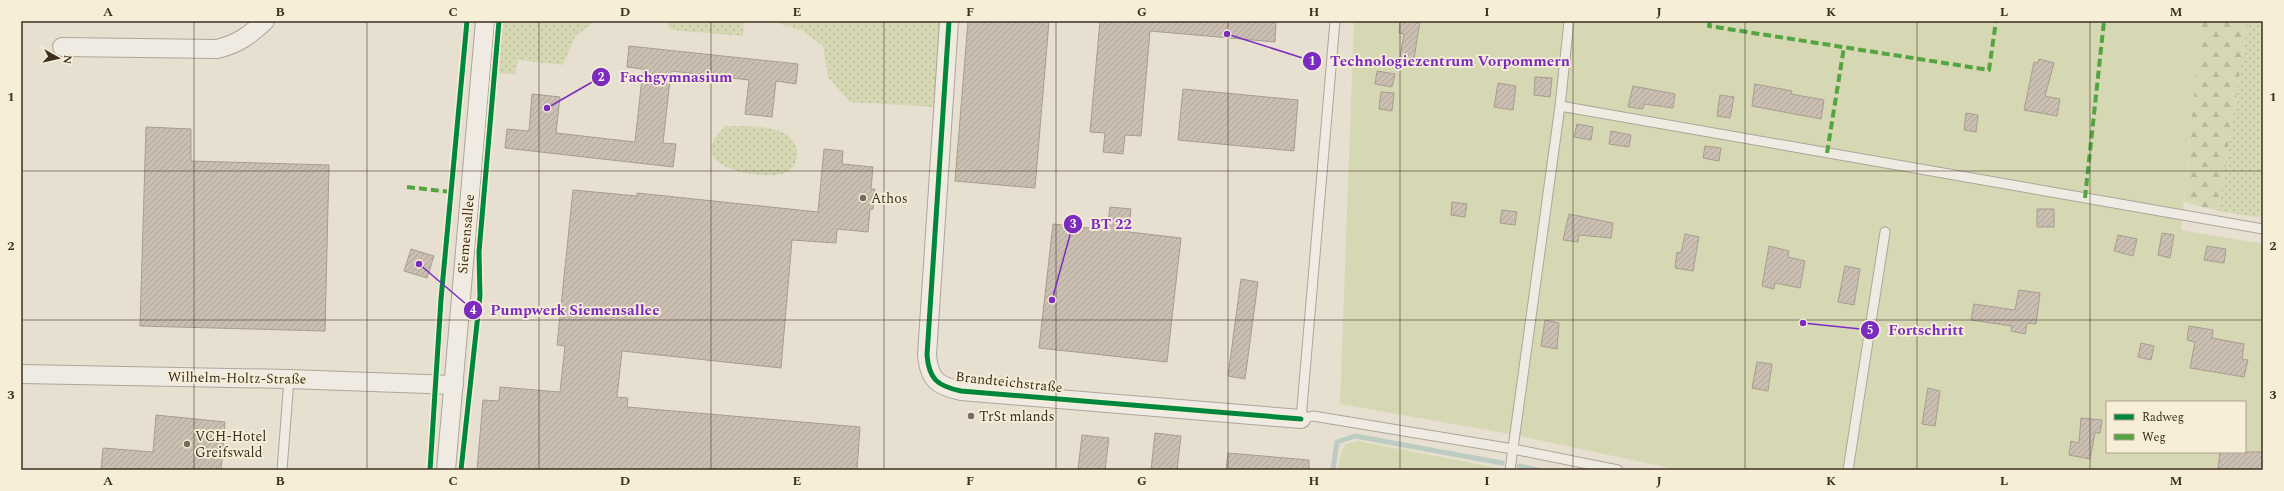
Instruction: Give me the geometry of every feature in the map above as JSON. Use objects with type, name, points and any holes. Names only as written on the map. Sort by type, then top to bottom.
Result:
[{"type":"street","points":[[62,47],[217,49],[234,45],[247,38],[265,21]]},
{"type":"street","name":"Siemensallee","points":[[446,470],[485,21]]},
{"type":"street","name":"Brandteichstraße","points":[[949,21],[927,355],[928,371],[937,382],[961,391],[1301,419]]},
{"type":"street","name":"Wilhelm-Holtz-Straße","points":[[21,374],[289,379],[454,385]]},
{"type":"lane","points":[[1335,21],[1301,419],[1313,416],[1513,449],[1618,470]]},
{"type":"lane","points":[[1510,470],[1560,106],[1569,21]]},
{"type":"lane","points":[[1560,106],[2263,229]]},
{"type":"lane","points":[[1848,470],[1885,232]]},
{"type":"lane","points":[[282,470],[289,379]]},
{"type":"green space","points":[[503,21],[595,21],[575,37],[563,65],[518,60],[515,74],[498,73]]},
{"type":"green space","points":[[669,21],[744,21],[743,36],[672,30],[668,27]]},
{"type":"green space","points":[[780,21],[942,21],[935,107],[850,102],[828,77],[823,46],[803,31],[780,24]]},
{"type":"green space","points":[[1354,21],[2201,21],[2181,230],[2263,244],[2263,470],[1679,470],[1515,435],[1340,404]]},
{"type":"green space","points":[[2201,21],[2248,21],[2218,211],[2184,202]]},
{"type":"green space","points":[[2248,21],[2263,21],[2263,218],[2218,211]]},
{"type":"green space","points":[[726,126],[763,127],[778,130],[784,133],[791,138],[795,144],[797,158],[794,164],[790,170],[776,175],[750,174],[724,166],[715,159],[711,150],[714,139]]},
{"type":"green space","points":[[1358,441],[1507,470],[1338,470],[1341,452],[1346,444]]},
{"type":"building","points":[[968,21],[1049,21],[1035,188],[955,181]]},
{"type":"building","points":[[1100,21],[1276,21],[1275,42],[1150,31],[1141,136],[1125,135],[1123,154],[1103,152],[1105,133],[1090,132]]},
{"type":"building","points":[[1400,21],[1420,21],[1413,65],[1399,62],[1404,34],[1399,33]]},
{"type":"building","points":[[629,46],[798,64],[796,84],[776,81],[772,117],[745,114],[749,80],[671,71],[663,143],[676,144],[673,167],[505,148],[507,129],[529,131],[532,94],[560,97],[556,133],[635,142],[643,69],[627,67]]},
{"type":"building","points":[[2039,59],[2054,63],[2045,96],[2060,99],[2057,116],[2024,110],[2034,62],[2038,63]]},
{"type":"building","points":[[1377,71],[1395,74],[1392,87],[1375,84]]},
{"type":"building","points":[[1535,77],[1552,78],[1550,97],[1534,95]]},
{"type":"building","points":[[1498,83],[1516,86],[1513,110],[1494,107]]},
{"type":"building","points":[[1755,84],[1792,91],[1791,94],[1824,100],[1821,119],[1752,106]]},
{"type":"building","points":[[1633,86],[1675,94],[1673,108],[1644,104],[1643,109],[1628,107]]},
{"type":"building","points":[[1183,89],[1298,100],[1294,151],[1178,140]]},
{"type":"building","points":[[1381,92],[1394,93],[1392,111],[1379,109]]},
{"type":"building","points":[[1720,95],[1734,97],[1730,118],[1717,116]]},
{"type":"building","points":[[1966,113],[1978,115],[1976,132],[1964,130]]},
{"type":"building","points":[[1577,124],[1593,127],[1591,140],[1574,137]]},
{"type":"building","points":[[146,127],[191,129],[191,161],[329,165],[325,331],[140,326]]},
{"type":"building","points":[[1611,131],[1631,135],[1629,147],[1609,144]]},
{"type":"building","points":[[1705,146],[1721,148],[1719,161],[1703,158]]},
{"type":"building","points":[[824,149],[843,151],[842,164],[873,167],[871,189],[875,189],[873,209],[870,209],[868,232],[837,229],[836,243],[792,240],[781,368],[622,351],[617,397],[628,398],[627,407],[860,427],[857,470],[477,470],[483,400],[499,401],[500,387],[560,392],[565,346],[557,345],[573,190],[637,196],[637,193],[818,212]]},
{"type":"building","points":[[1452,202],[1467,204],[1465,217],[1451,215]]},
{"type":"building","points":[[1110,207],[1131,209],[1129,232],[1181,238],[1167,362],[1039,348],[1053,224],[1107,230]]},
{"type":"building","points":[[2037,209],[2054,209],[2054,227],[2037,227]]},
{"type":"building","points":[[1502,210],[1517,212],[1515,225],[1500,223]]},
{"type":"building","points":[[1569,214],[1613,223],[1611,238],[1579,235],[1578,242],[1563,240]]},
{"type":"building","points":[[2162,233],[2174,235],[2170,258],[2158,255]]},
{"type":"building","points":[[1685,234],[1699,237],[1693,271],[1675,268],[1677,252],[1681,253]]},
{"type":"building","points":[[2118,235],[2137,239],[2133,256],[2114,251]]},
{"type":"building","points":[[1769,246],[1789,251],[1788,257],[1805,261],[1800,288],[1775,283],[1774,289],[1762,286]]},
{"type":"building","points":[[2207,246],[2226,249],[2224,263],[2204,260]]},
{"type":"building","points":[[411,249],[434,256],[427,278],[404,271]]},
{"type":"building","points":[[1845,266],[1860,269],[1854,305],[1838,302]]},
{"type":"building","points":[[1241,279],[1258,282],[1245,379],[1228,376]]},
{"type":"building","points":[[2019,290],[2040,293],[2036,324],[2027,323],[2025,334],[2011,331],[2012,326],[1971,320],[1974,304],[2015,310]]},
{"type":"building","points":[[1545,320],[1559,323],[1557,349],[1541,346]]},
{"type":"building","points":[[2189,326],[2213,330],[2212,338],[2244,344],[2242,359],[2248,360],[2244,377],[2190,368],[2195,342],[2187,340]]},
{"type":"building","points":[[2141,343],[2154,346],[2151,360],[2138,357]]},
{"type":"building","points":[[1757,362],[1772,364],[1768,391],[1752,388]]},
{"type":"building","points":[[1928,388],[1940,391],[1935,426],[1922,424]]},
{"type":"building","points":[[156,415],[225,422],[221,470],[101,470],[103,448],[153,452]]},
{"type":"building","points":[[2081,418],[2102,420],[2100,433],[2095,433],[2090,459],[2069,455],[2071,441],[2079,443]]},
{"type":"building","points":[[1155,433],[1181,436],[1177,470],[1151,470]]},
{"type":"building","points":[[1082,435],[1109,438],[1105,470],[1078,470]]},
{"type":"building","points":[[2263,452],[2263,470],[2218,470],[2220,453]]},
{"type":"building","points":[[1228,453],[1309,460],[1309,470],[1226,470]]},
{"type":"waterway","points":[[1333,470],[1337,442],[1355,436],[1502,463]]},
{"type":"waterway","points":[[1519,466],[1539,470]]},
{"type":"marked path","points":[[1710,21],[1709,26],[1989,70],[1996,21]]},
{"type":"marked path","points":[[2085,198],[2104,21]]},
{"type":"marked path","points":[[1827,153],[1844,47]]},
{"type":"marked path","points":[[407,187],[451,192]]},
{"type":"cycle path","points":[[430,470],[441,299],[467,21]]},
{"type":"cycle path","points":[[461,470],[480,296],[479,252],[499,21]]},
{"type":"cycle path","points":[[949,21],[927,355],[932,376],[940,384],[961,391],[1301,419]]},
{"type":"place","name":"Technologiezentrum Vorpommern","points":[[1227,34]]},
{"type":"place","name":"Fachgymnasium","points":[[547,108]]},
{"type":"place","name":"Athos","points":[[863,198]]},
{"type":"place","name":"Pumpwerk Siemensallee","points":[[419,264]]},
{"type":"place","name":"BT 22","points":[[1052,300]]},
{"type":"place","name":"Fortschritt","points":[[1803,323]]},
{"type":"place","name":"TrSt mlands","points":[[971,416]]},
{"type":"place","name":"VCH-Hotel Greifswald","points":[[187,444]]}]
